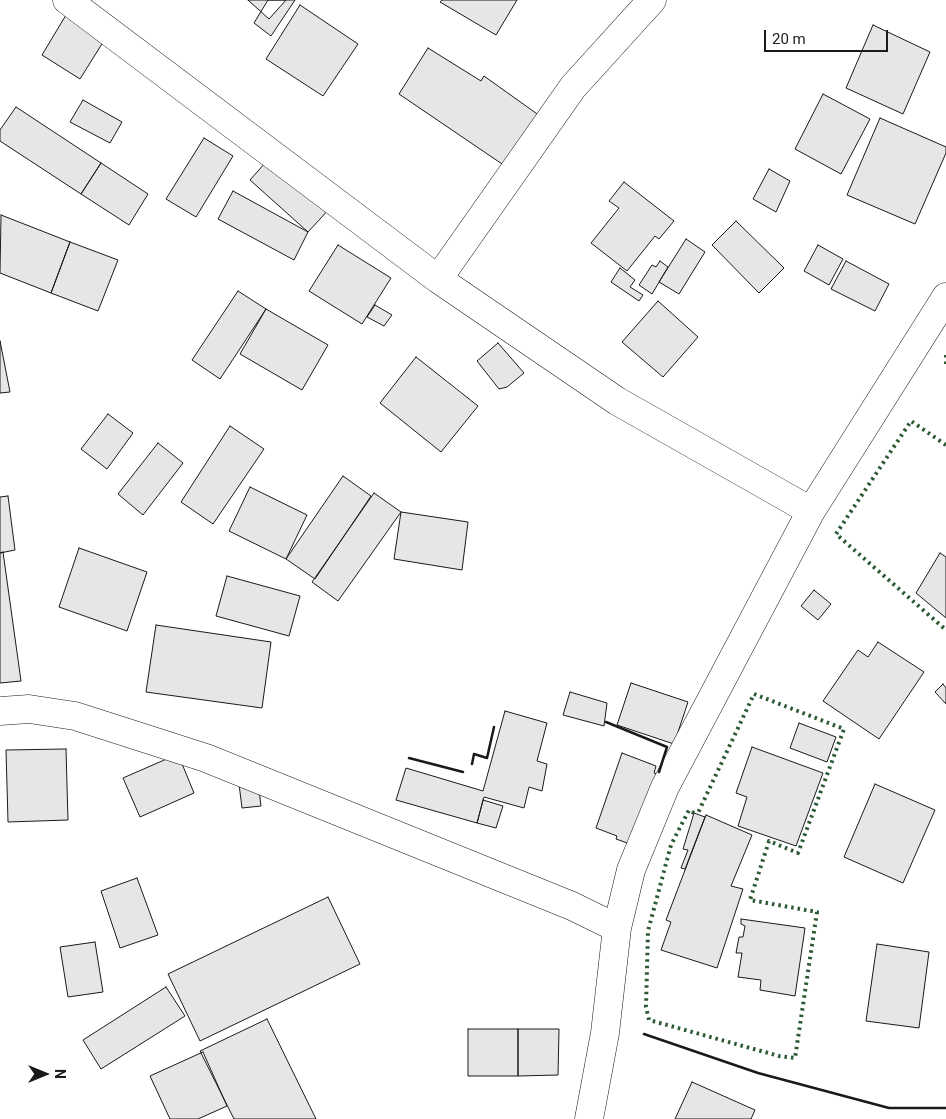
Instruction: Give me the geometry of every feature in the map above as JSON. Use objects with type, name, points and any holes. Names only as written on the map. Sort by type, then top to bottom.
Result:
[{"type":"street","points":[[438,279],[573,87],[652,0]]},
{"type":"street","points":[[81,4],[438,279],[618,401],[811,511]]},
{"type":"street","points":[[589,1119],[605,1033],[618,928],[631,870],[665,787],[811,511],[946,297]]},
{"type":"street","points":[[0,711],[29,709],[74,716],[206,758],[572,906],[618,928]]},
{"type":"building","points":[[75,0],[115,23],[80,79],[42,55]]},
{"type":"building","points":[[248,0],[286,0],[269,19]]},
{"type":"building","points":[[268,0],[295,0],[271,36],[254,23]]},
{"type":"building","points":[[442,0],[517,0],[496,35],[440,2]]},
{"type":"building","points":[[300,5],[358,44],[323,96],[266,59]]},
{"type":"building","points":[[873,25],[930,52],[903,114],[846,88]]},
{"type":"building","points":[[428,48],[481,81],[484,76],[540,116],[505,166],[399,94]]},
{"type":"building","points":[[823,94],[870,119],[841,174],[795,149]]},
{"type":"building","points":[[83,100],[122,122],[110,143],[70,122]]},
{"type":"building","points":[[16,107],[101,163],[81,194],[0,141],[0,130]]},
{"type":"building","points":[[880,118],[946,147],[946,153],[915,224],[847,195]]},
{"type":"building","points":[[204,138],[233,156],[196,217],[166,199]]},
{"type":"building","points":[[273,154],[332,206],[308,232],[250,180]]},
{"type":"building","points":[[101,163],[148,194],[129,225],[81,194]]},
{"type":"building","points":[[769,169],[790,181],[776,212],[753,199]]},
{"type":"building","points":[[624,182],[674,221],[659,239],[655,236],[627,271],[591,243],[619,208],[609,201]]},
{"type":"building","points":[[233,191],[308,232],[294,260],[218,219]]},
{"type":"building","points":[[1,215],[70,242],[51,293],[0,273]]},
{"type":"building","points":[[736,221],[784,268],[759,293],[712,245]]},
{"type":"building","points":[[686,239],[705,252],[679,294],[659,282]]},
{"type":"building","points":[[70,242],[118,260],[98,311],[51,293]]},
{"type":"building","points":[[338,245],[391,278],[362,324],[309,291]]},
{"type":"building","points":[[818,245],[843,259],[829,285],[804,271]]},
{"type":"building","points":[[660,261],[668,267],[652,294],[639,285],[652,265],[656,267]]},
{"type":"building","points":[[846,261],[889,284],[875,311],[831,289]]},
{"type":"building","points":[[620,268],[635,280],[630,287],[643,295],[639,301],[611,282]]},
{"type":"building","points":[[238,291],[266,309],[220,379],[192,360]]},
{"type":"building","points":[[658,301],[698,337],[663,377],[622,342]]},
{"type":"building","points":[[375,305],[392,315],[384,326],[367,317]]},
{"type":"building","points":[[266,309],[328,345],[302,390],[240,354]]},
{"type":"building","points":[[0,341],[10,392],[0,393]]},
{"type":"building","points":[[498,343],[524,373],[507,387],[499,389],[477,361]]},
{"type":"building","points":[[416,357],[478,406],[441,452],[380,403]]},
{"type":"building","points":[[108,414],[133,433],[107,469],[81,449]]},
{"type":"building","points":[[230,426],[264,449],[213,524],[181,502]]},
{"type":"building","points":[[158,443],[183,463],[143,515],[118,494]]},
{"type":"building","points":[[343,476],[371,496],[315,579],[286,559]]},
{"type":"building","points":[[250,487],[307,515],[286,559],[229,531]]},
{"type":"building","points":[[374,493],[401,512],[338,601],[312,582]]},
{"type":"building","points":[[8,496],[15,550],[0,553],[0,497]]},
{"type":"building","points":[[401,512],[468,522],[462,570],[394,559]]},
{"type":"building","points":[[79,548],[147,572],[127,631],[59,607]]},
{"type":"building","points":[[3,552],[21,681],[0,683],[0,553]]},
{"type":"building","points":[[940,553],[946,557],[946,618],[916,593]]},
{"type":"building","points":[[227,576],[300,596],[289,636],[216,616]]},
{"type":"building","points":[[814,590],[831,604],[818,620],[801,606]]},
{"type":"building","points":[[156,625],[271,642],[262,708],[146,692]]},
{"type":"building","points":[[878,642],[924,672],[879,739],[823,701],[858,650],[868,657]]},
{"type":"building","points":[[631,683],[688,702],[674,744],[617,725]]},
{"type":"building","points":[[943,684],[946,688],[946,704],[935,692]]},
{"type":"building","points":[[570,692],[607,703],[604,726],[563,715]]},
{"type":"building","points":[[505,711],[547,723],[537,761],[547,764],[542,791],[529,787],[524,808],[484,797],[477,823],[396,800],[406,768],[483,791]]},
{"type":"building","points":[[799,723],[836,737],[827,762],[790,748]]},
{"type":"building","points":[[752,747],[823,773],[796,846],[738,826],[747,797],[736,793]]},
{"type":"building","points":[[66,749],[68,820],[8,822],[6,750]]},
{"type":"building","points":[[622,753],[656,766],[654,773],[660,775],[633,845],[616,839],[617,836],[596,828]]},
{"type":"building","points":[[178,754],[194,793],[140,817],[123,778]]},
{"type":"building","points":[[258,782],[261,806],[242,808],[239,784]]},
{"type":"building","points":[[875,784],[935,810],[903,883],[844,857]]},
{"type":"building","points":[[483,800],[503,806],[496,828],[477,823]]},
{"type":"building","points":[[694,813],[705,817],[685,869],[681,868],[688,850],[683,849]]},
{"type":"building","points":[[706,815],[752,835],[731,886],[743,889],[717,968],[661,950],[671,922],[666,920]]},
{"type":"building","points":[[137,878],[158,935],[120,948],[101,891]]},
{"type":"building","points":[[328,897],[360,964],[200,1041],[168,974]]},
{"type":"building","points":[[741,919],[805,928],[795,996],[760,990],[761,980],[738,977],[742,953],[736,953],[739,937],[743,937],[745,926],[741,924]]},
{"type":"building","points":[[95,942],[103,992],[68,997],[60,947]]},
{"type":"building","points":[[877,944],[929,952],[919,1028],[866,1021]]},
{"type":"building","points":[[166,987],[185,1016],[101,1069],[83,1040]]},
{"type":"building","points":[[267,1019],[316,1119],[234,1119],[200,1051]]},
{"type":"building","points":[[468,1029],[518,1029],[518,1076],[468,1076]]},
{"type":"building","points":[[518,1029],[559,1029],[558,1075],[518,1076]]},
{"type":"building","points":[[203,1052],[227,1106],[198,1119],[170,1119],[150,1076]]},
{"type":"building","points":[[692,1082],[755,1110],[751,1119],[675,1119]]},
{"type":"hedge","points":[[946,355],[946,366]]},
{"type":"hedge","points":[[946,445],[911,421],[836,534],[946,630]]},
{"type":"hedge","points":[[694,813],[689,810],[671,845],[648,931],[646,1007],[649,1020],[779,1056],[795,1058],[817,912],[750,900],[769,841],[798,853],[844,729],[754,694],[697,815]]},
{"type":"wall","points":[[606,722],[667,747],[659,772]]},
{"type":"wall","points":[[472,764],[474,754],[487,758],[494,727]]},
{"type":"wall","points":[[409,758],[463,772]]},
{"type":"wall","points":[[644,1034],[758,1073],[889,1108],[946,1108]]}]
